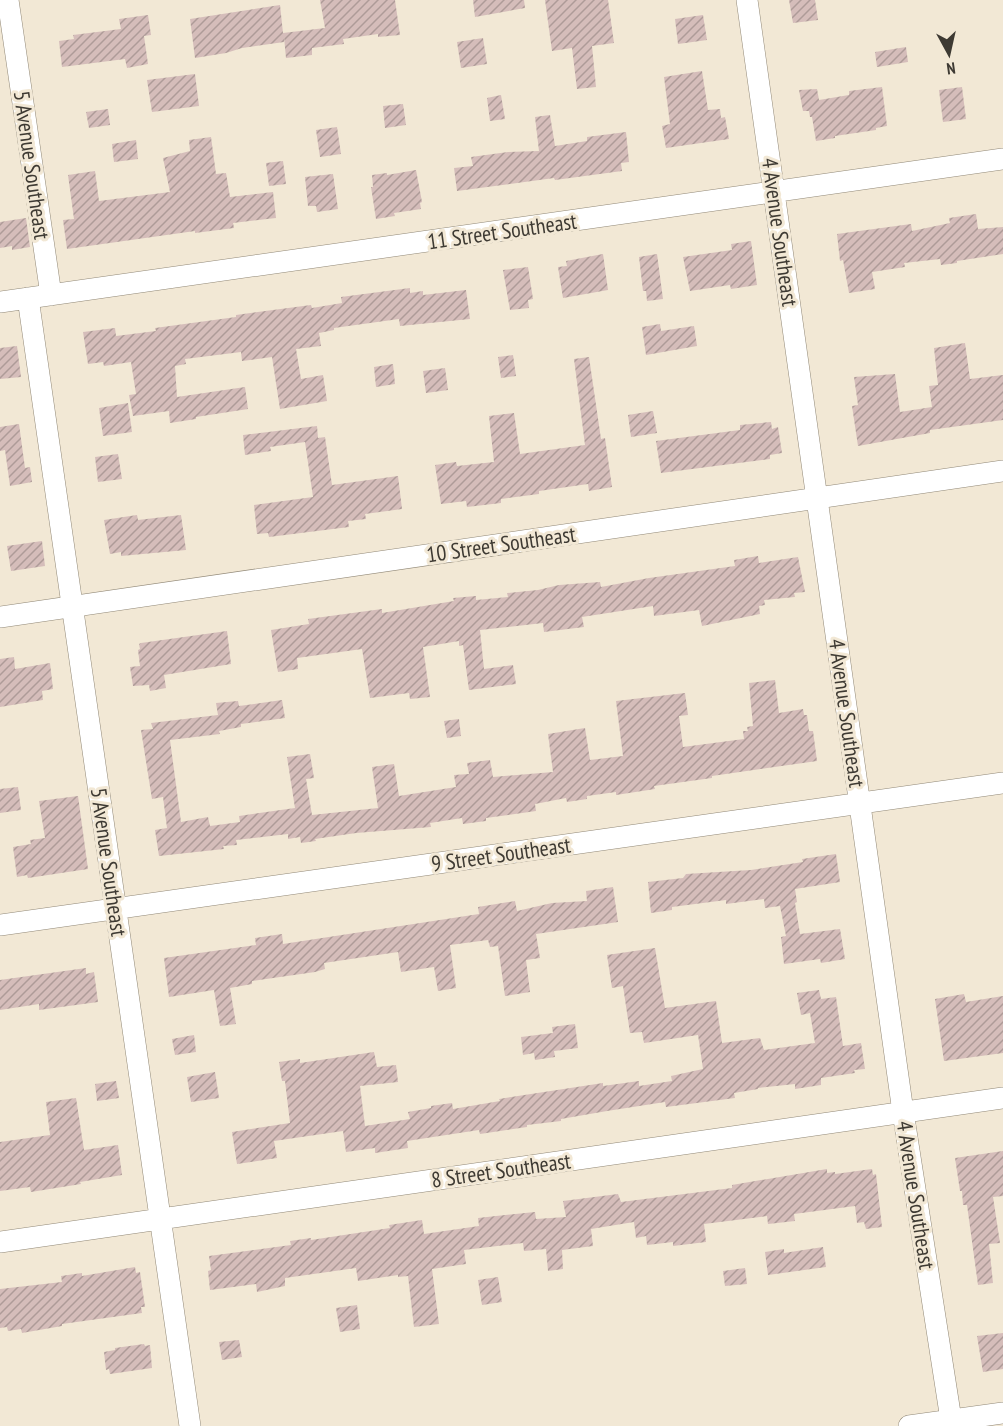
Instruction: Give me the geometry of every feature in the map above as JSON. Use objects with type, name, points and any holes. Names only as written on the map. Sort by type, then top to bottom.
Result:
[{"type":"street","name":"5 Avenue Southeast","points":[[8,0],[51,295]]},
{"type":"street","name":"4 Avenue Southeast","points":[[747,0],[903,1112],[952,1423]]},
{"type":"street","name":"11 Street Southeast","points":[[0,302],[1003,159]]},
{"type":"street","name":"5 Avenue Southeast","points":[[28,298],[190,1426]]},
{"type":"street","name":"10 Street Southeast","points":[[0,617],[1003,471]]},
{"type":"street","name":"9 Street Southeast","points":[[0,924],[1003,783]]},
{"type":"street","name":"8 Street Southeast","points":[[0,1242],[1003,1098]]},
{"type":"street","points":[[909,1426],[952,1423],[1003,1413]]},
{"type":"building","points":[[320,0],[395,0],[400,35],[378,37],[378,34],[343,39],[344,44],[312,48],[312,55],[286,58],[284,37],[284,42],[195,58],[190,19],[280,5],[283,33],[325,28]]},
{"type":"building","points":[[473,0],[524,0],[525,8],[475,17]]},
{"type":"building","points":[[545,0],[608,0],[614,43],[592,46],[596,87],[577,89],[572,48],[552,51]]},
{"type":"building","points":[[789,0],[815,0],[818,20],[793,23]]},
{"type":"building","points":[[148,15],[151,35],[144,36],[148,64],[127,68],[125,59],[62,67],[59,41],[74,39],[73,35],[121,29],[119,19]]},
{"type":"building","points":[[703,15],[707,40],[678,44],[675,19]]},
{"type":"building","points":[[483,38],[487,64],[461,68],[457,42]]},
{"type":"building","points":[[906,47],[908,62],[877,67],[875,52]]},
{"type":"building","points":[[702,71],[708,110],[720,109],[721,118],[725,117],[729,139],[666,148],[662,126],[670,124],[664,77]]},
{"type":"building","points":[[195,74],[199,106],[152,112],[147,80]]},
{"type":"building","points":[[882,87],[887,126],[816,141],[812,117],[809,111],[803,111],[799,90],[817,89],[819,100],[849,95],[849,91]]},
{"type":"building","points":[[962,87],[966,119],[943,122],[939,90]]},
{"type":"building","points":[[501,95],[505,119],[490,121],[487,98]]},
{"type":"building","points":[[403,104],[406,125],[385,128],[383,106]]},
{"type":"building","points":[[108,109],[110,125],[89,128],[86,112]]},
{"type":"building","points":[[550,115],[555,146],[587,141],[587,137],[626,132],[629,162],[621,163],[622,171],[457,191],[454,168],[473,166],[471,157],[539,151],[535,117]]},
{"type":"building","points":[[337,127],[341,154],[320,157],[316,130]]},
{"type":"building","points":[[211,137],[216,174],[226,173],[230,197],[273,192],[276,218],[233,223],[234,228],[195,233],[195,231],[67,249],[63,220],[74,219],[68,175],[95,171],[99,201],[170,192],[163,158],[190,151],[189,140]]},
{"type":"building","points":[[136,140],[138,159],[114,162],[112,144]]},
{"type":"building","points":[[283,161],[286,184],[269,186],[266,163]]},
{"type":"building","points":[[416,170],[422,202],[420,203],[421,209],[394,213],[395,216],[376,219],[371,187],[373,187],[372,175]]},
{"type":"building","points":[[333,174],[338,209],[317,212],[316,206],[308,206],[305,177]]},
{"type":"building","points":[[976,214],[978,229],[1003,227],[1003,254],[941,265],[940,259],[904,263],[905,267],[872,272],[875,289],[849,293],[843,260],[840,261],[837,234],[911,224],[912,231],[950,223],[949,218]]},
{"type":"building","points":[[26,218],[30,247],[12,250],[12,246],[0,248],[0,222]]},
{"type":"building","points":[[751,241],[757,285],[731,289],[730,285],[690,291],[683,257],[732,250],[731,244]]},
{"type":"building","points":[[603,254],[608,290],[563,298],[558,267],[567,266],[566,261]]},
{"type":"building","points":[[657,254],[663,299],[647,301],[646,291],[643,291],[639,257]]},
{"type":"building","points":[[528,267],[533,299],[528,300],[529,308],[510,310],[503,270]]},
{"type":"building","points":[[410,288],[410,293],[423,291],[423,295],[466,290],[470,319],[400,326],[399,319],[334,328],[334,330],[319,333],[321,346],[296,349],[301,379],[323,375],[327,401],[280,409],[272,357],[242,361],[241,352],[185,359],[186,364],[175,366],[177,397],[245,387],[248,409],[170,423],[169,411],[133,416],[129,395],[136,394],[131,362],[104,366],[103,362],[88,364],[83,332],[115,328],[116,336],[156,331],[155,328],[236,317],[236,315],[342,303],[341,297]]},
{"type":"building","points":[[660,324],[661,331],[694,326],[697,346],[646,355],[642,327]]},
{"type":"building","points":[[965,343],[970,379],[1003,375],[1003,420],[930,430],[930,433],[858,446],[852,406],[858,405],[854,377],[895,374],[900,412],[932,407],[929,386],[938,385],[934,348]]},
{"type":"building","points":[[17,346],[21,377],[0,379],[0,348]]},
{"type":"building","points":[[513,355],[516,376],[501,378],[498,357]]},
{"type":"building","points":[[589,357],[601,439],[605,438],[612,487],[589,491],[588,484],[501,499],[501,503],[467,507],[466,501],[441,504],[435,465],[456,462],[457,466],[494,462],[489,416],[514,413],[520,454],[585,445],[574,359]]},
{"type":"building","points":[[393,364],[395,384],[376,387],[374,367]]},
{"type":"building","points":[[445,368],[448,390],[426,393],[423,371]]},
{"type":"building","points":[[128,403],[132,432],[103,436],[99,408]]},
{"type":"building","points":[[653,411],[657,433],[631,437],[628,415]]},
{"type":"building","points":[[771,422],[772,429],[778,427],[782,453],[770,455],[770,459],[661,473],[656,441],[740,430],[740,425]]},
{"type":"building","points":[[19,424],[25,468],[30,467],[32,482],[10,486],[5,450],[0,451],[0,427]]},
{"type":"building","points":[[317,426],[318,438],[325,437],[332,485],[398,476],[402,509],[365,514],[366,519],[348,521],[349,527],[269,537],[268,533],[257,534],[254,505],[313,497],[305,442],[270,447],[271,451],[245,455],[243,435]]},
{"type":"building","points":[[118,454],[122,479],[98,482],[95,457]]},
{"type":"building","points":[[137,515],[138,520],[181,515],[186,550],[121,556],[121,552],[110,554],[104,520]]},
{"type":"building","points":[[42,541],[45,566],[11,571],[7,546]]},
{"type":"building","points":[[758,556],[759,563],[798,557],[805,592],[794,593],[795,597],[764,600],[765,605],[759,606],[760,614],[702,626],[699,610],[654,616],[653,606],[582,617],[584,627],[544,632],[543,623],[480,630],[484,669],[513,665],[516,684],[469,690],[463,645],[459,646],[459,641],[423,647],[430,697],[410,699],[409,693],[370,698],[362,649],[297,658],[298,669],[278,672],[271,630],[309,624],[308,619],[382,609],[382,613],[454,601],[453,598],[476,596],[476,600],[508,597],[507,593],[559,585],[600,582],[601,587],[735,566],[734,560]]},
{"type":"building","points":[[227,631],[231,664],[164,675],[166,688],[150,691],[149,685],[133,686],[130,667],[140,666],[139,644]]},
{"type":"building","points":[[14,657],[15,669],[50,663],[53,689],[42,691],[43,700],[0,707],[0,659]]},
{"type":"building","points":[[775,680],[779,713],[803,709],[804,715],[807,715],[809,731],[813,731],[817,761],[712,776],[712,778],[654,786],[655,789],[616,795],[616,792],[587,796],[587,799],[567,802],[566,798],[535,804],[536,811],[486,818],[486,821],[463,824],[462,818],[430,823],[431,827],[356,833],[301,843],[300,837],[288,839],[288,834],[236,840],[237,845],[223,846],[224,849],[159,856],[155,830],[167,828],[163,797],[152,799],[141,730],[153,729],[151,723],[218,715],[216,703],[238,701],[239,706],[282,700],[285,718],[241,724],[241,727],[219,731],[220,734],[170,740],[181,822],[208,817],[210,826],[240,822],[239,816],[295,808],[287,757],[310,754],[314,778],[306,779],[312,815],[378,808],[372,767],[394,764],[399,796],[456,787],[454,775],[469,774],[467,763],[490,760],[493,777],[553,772],[548,734],[585,728],[590,760],[623,756],[616,701],[685,693],[688,715],[679,716],[683,747],[744,739],[743,731],[748,731],[747,727],[753,726],[749,683]]},
{"type":"building","points":[[459,719],[461,736],[447,738],[444,721]]},
{"type":"building","points":[[18,787],[21,810],[0,813],[0,789]]},
{"type":"building","points":[[78,796],[88,869],[28,878],[27,875],[17,877],[13,847],[31,844],[30,840],[45,838],[39,801]]},
{"type":"building","points":[[836,854],[840,882],[795,889],[797,902],[795,903],[800,934],[840,929],[845,959],[821,963],[820,959],[784,964],[781,937],[786,936],[780,906],[765,908],[764,899],[726,904],[726,900],[672,907],[672,910],[651,913],[648,882],[683,878],[686,874],[751,870]]},
{"type":"building","points":[[613,887],[618,922],[536,934],[540,958],[526,960],[530,992],[505,996],[498,946],[490,947],[488,940],[450,945],[456,988],[438,991],[434,967],[401,972],[398,952],[324,963],[325,969],[315,972],[252,981],[252,984],[230,988],[236,1024],[220,1026],[214,990],[169,997],[164,958],[256,945],[255,938],[282,934],[283,944],[479,914],[478,907],[515,901],[517,911],[552,903],[587,901],[586,891]]},
{"type":"building","points":[[655,948],[665,1008],[716,1001],[722,1043],[760,1038],[764,1050],[815,1043],[810,1013],[801,1015],[797,993],[819,990],[821,999],[836,997],[843,1046],[861,1043],[865,1069],[854,1070],[855,1073],[821,1078],[821,1085],[795,1089],[795,1084],[758,1088],[734,1093],[735,1098],[666,1107],[665,1102],[527,1125],[527,1127],[480,1134],[479,1130],[407,1141],[408,1148],[375,1153],[375,1148],[346,1152],[343,1131],[274,1141],[277,1158],[237,1164],[232,1132],[290,1123],[285,1081],[282,1081],[279,1062],[300,1059],[300,1063],[374,1052],[377,1067],[396,1065],[398,1082],[360,1086],[365,1126],[410,1119],[408,1112],[431,1108],[431,1106],[452,1103],[453,1109],[500,1101],[499,1099],[603,1083],[603,1086],[639,1081],[639,1086],[672,1081],[671,1076],[703,1069],[698,1035],[644,1043],[642,1032],[630,1033],[623,986],[612,988],[607,955]]},
{"type":"building","points":[[86,968],[86,974],[94,972],[98,1002],[39,1010],[39,1004],[0,1010],[0,980]]},
{"type":"building","points":[[964,994],[966,1002],[1003,996],[1003,1053],[944,1061],[935,999]]},
{"type":"building","points":[[575,1024],[578,1048],[554,1051],[555,1057],[535,1060],[534,1053],[523,1055],[521,1037],[553,1033],[552,1027]]},
{"type":"building","points":[[194,1035],[196,1052],[175,1055],[172,1039]]},
{"type":"building","points":[[215,1072],[219,1098],[191,1102],[187,1077]]},
{"type":"building","points":[[116,1081],[119,1098],[97,1101],[95,1084]]},
{"type":"building","points":[[76,1098],[84,1150],[118,1145],[122,1175],[31,1192],[30,1187],[0,1191],[0,1142],[50,1135],[46,1102]]},
{"type":"building","points":[[1003,1151],[1003,1196],[993,1197],[1000,1243],[989,1244],[993,1283],[978,1285],[967,1205],[963,1205],[955,1158]]},
{"type":"building","points":[[827,1169],[827,1173],[835,1172],[835,1174],[872,1169],[873,1175],[876,1174],[882,1227],[866,1229],[864,1222],[857,1223],[855,1206],[794,1214],[795,1221],[768,1224],[767,1216],[704,1224],[706,1242],[673,1246],[673,1242],[647,1245],[646,1236],[636,1238],[634,1222],[591,1229],[593,1246],[562,1250],[563,1269],[548,1271],[546,1249],[524,1251],[523,1243],[464,1250],[466,1264],[432,1269],[439,1324],[414,1327],[408,1276],[398,1277],[398,1275],[358,1281],[356,1268],[285,1278],[285,1286],[257,1292],[256,1284],[210,1290],[209,1256],[291,1245],[290,1241],[390,1228],[389,1225],[422,1220],[424,1234],[479,1226],[478,1218],[535,1212],[536,1219],[566,1217],[563,1201],[618,1194],[621,1202],[732,1188],[732,1185]]},
{"type":"building","points":[[823,1247],[826,1267],[768,1275],[765,1252],[784,1249],[784,1253]]},
{"type":"building","points":[[135,1267],[136,1273],[140,1272],[145,1307],[141,1307],[142,1313],[62,1324],[62,1326],[22,1333],[21,1329],[8,1331],[7,1327],[0,1328],[0,1289],[62,1282],[61,1276],[82,1273],[82,1276]]},
{"type":"building","points":[[745,1268],[747,1284],[725,1286],[723,1271]]},
{"type":"building","points":[[498,1277],[502,1302],[482,1305],[478,1280]]},
{"type":"building","points":[[357,1305],[360,1329],[340,1332],[336,1308]]},
{"type":"building","points":[[1003,1333],[1003,1369],[983,1372],[977,1336]]},
{"type":"building","points":[[239,1340],[242,1357],[222,1360],[219,1342]]},
{"type":"building","points":[[144,1344],[145,1346],[150,1345],[152,1368],[110,1374],[109,1369],[106,1370],[104,1352]]}]
